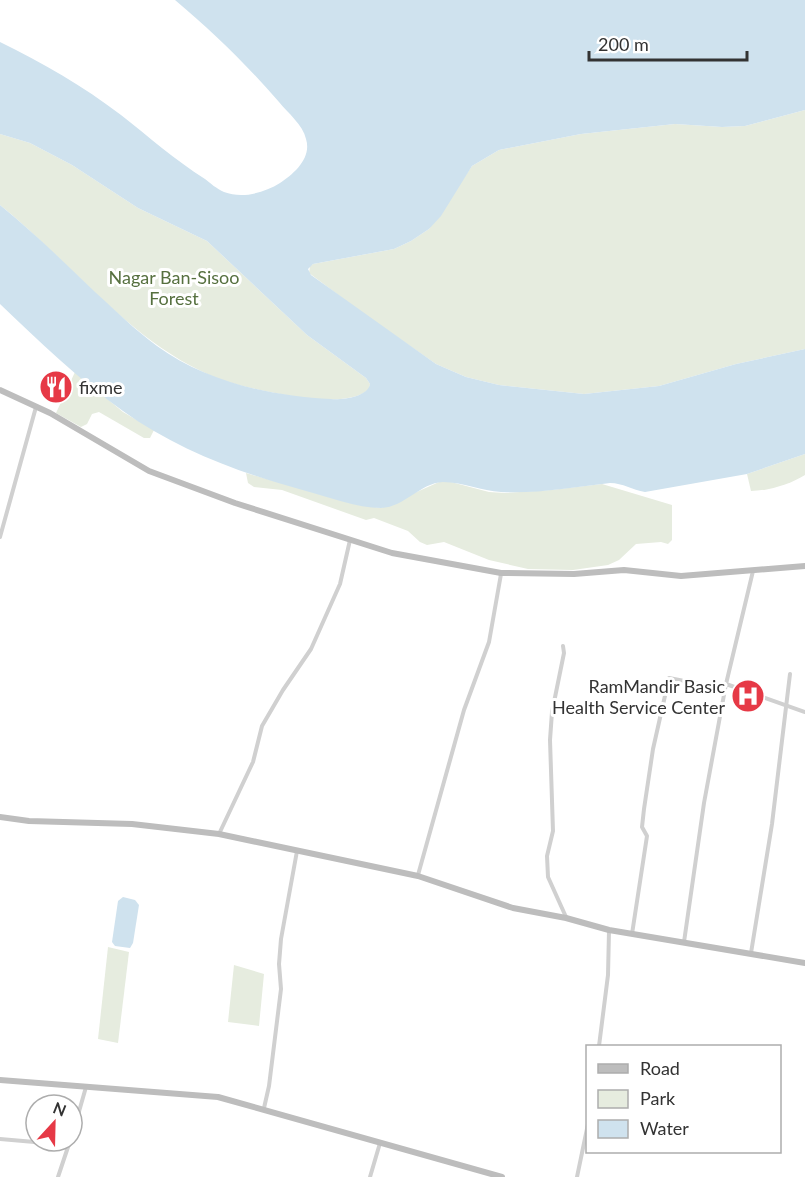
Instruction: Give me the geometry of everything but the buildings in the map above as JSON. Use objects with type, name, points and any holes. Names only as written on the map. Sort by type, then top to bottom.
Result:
[{"type":"street","points":[[0,390],[36,406],[149,471],[235,503],[392,553],[501,573],[574,574],[624,570],[681,576],[805,566]]},
{"type":"street","points":[[0,537],[36,406]]},
{"type":"street","points":[[219,834],[253,762],[262,726],[311,649],[340,584],[350,540]]},
{"type":"street","points":[[684,942],[704,803],[726,684],[753,571]]},
{"type":"street","points":[[418,876],[464,710],[489,642],[501,573]]},
{"type":"street","points":[[563,646],[564,652],[552,712],[550,740],[553,831],[547,856],[548,877],[566,918]]},
{"type":"street","points":[[751,953],[772,824],[790,674]]},
{"type":"street","points":[[632,934],[647,837],[642,827],[644,809],[653,749],[669,678],[720,688],[726,684]]},
{"type":"street","points":[[726,684],[805,712]]},
{"type":"street","points":[[0,817],[29,821],[132,825],[219,834],[418,876],[513,908],[566,918],[609,930],[805,963]]},
{"type":"street","points":[[264,1108],[269,1086],[281,989],[279,964],[281,939],[297,851]]},
{"type":"street","points":[[599,1045],[608,975],[609,930]]},
{"type":"street","points":[[0,1080],[205,1095],[264,1108],[502,1177]]},
{"type":"street","points":[[84,1097],[87,1087]]},
{"type":"street","points":[[577,1177],[586,1134]]},
{"type":"street","points":[[0,1139],[24,1140]]},
{"type":"street","points":[[370,1177],[380,1143]]},
{"type":"street","points":[[58,1177],[66,1153]]},
{"type":"green space","points":[[805,110],[805,349],[736,364],[659,386],[584,394],[499,385],[466,377],[436,364],[309,273],[310,266],[313,264],[394,249],[411,241],[429,229],[472,166],[499,150],[581,134],[675,124],[745,126]]},
{"type":"green space","name":"Nagar Ban-Sisoo Forest","points":[[0,134],[30,143],[72,165],[138,208],[207,241],[307,335],[366,378],[370,384],[369,389],[355,397],[325,399],[298,397],[224,381],[173,355],[121,316],[0,205]]},
{"type":"green space","points":[[75,372],[123,412],[154,430],[150,438],[144,438],[99,412],[92,414],[87,424],[81,427],[56,413]]},
{"type":"green space","points":[[805,454],[805,475],[779,486],[751,491],[747,474]]},
{"type":"green space","points":[[246,473],[350,503],[381,508],[439,482],[451,482],[489,492],[505,493],[602,484],[672,505],[672,540],[668,544],[661,542],[636,544],[619,560],[608,565],[573,570],[528,569],[489,560],[444,542],[427,545],[408,531],[374,518],[366,520],[282,490],[254,487],[248,483]]},
{"type":"green space","points":[[108,947],[129,952],[118,1043],[98,1039]]},
{"type":"green space","points":[[234,965],[264,974],[259,1026],[228,1022]]},
{"type":"water","points":[[175,0],[805,0],[805,110],[745,126],[675,124],[581,134],[499,150],[472,166],[441,216],[429,229],[411,241],[394,249],[313,264],[308,269],[311,275],[436,364],[466,377],[499,385],[584,394],[659,386],[736,364],[805,349],[805,454],[747,474],[645,492],[610,483],[556,490],[515,492],[494,491],[443,482],[427,486],[390,507],[372,508],[282,484],[211,459],[166,438],[123,411],[75,373],[0,304],[0,205],[141,333],[157,346],[196,369],[240,385],[285,395],[308,397],[348,398],[365,392],[370,384],[366,378],[307,335],[207,241],[138,208],[72,165],[30,143],[0,134],[0,42],[92,94],[221,191],[238,195],[253,194],[274,187],[285,179],[304,159],[307,146],[302,129],[242,62]]},
{"type":"water","points":[[123,897],[135,900],[139,905],[133,943],[130,948],[115,946],[112,942],[118,901]]},
{"type":"place","name":"fixme","points":[[56,387]]},
{"type":"place","name":"RamMandir Basic Health Service Center","points":[[748,696]]}]
